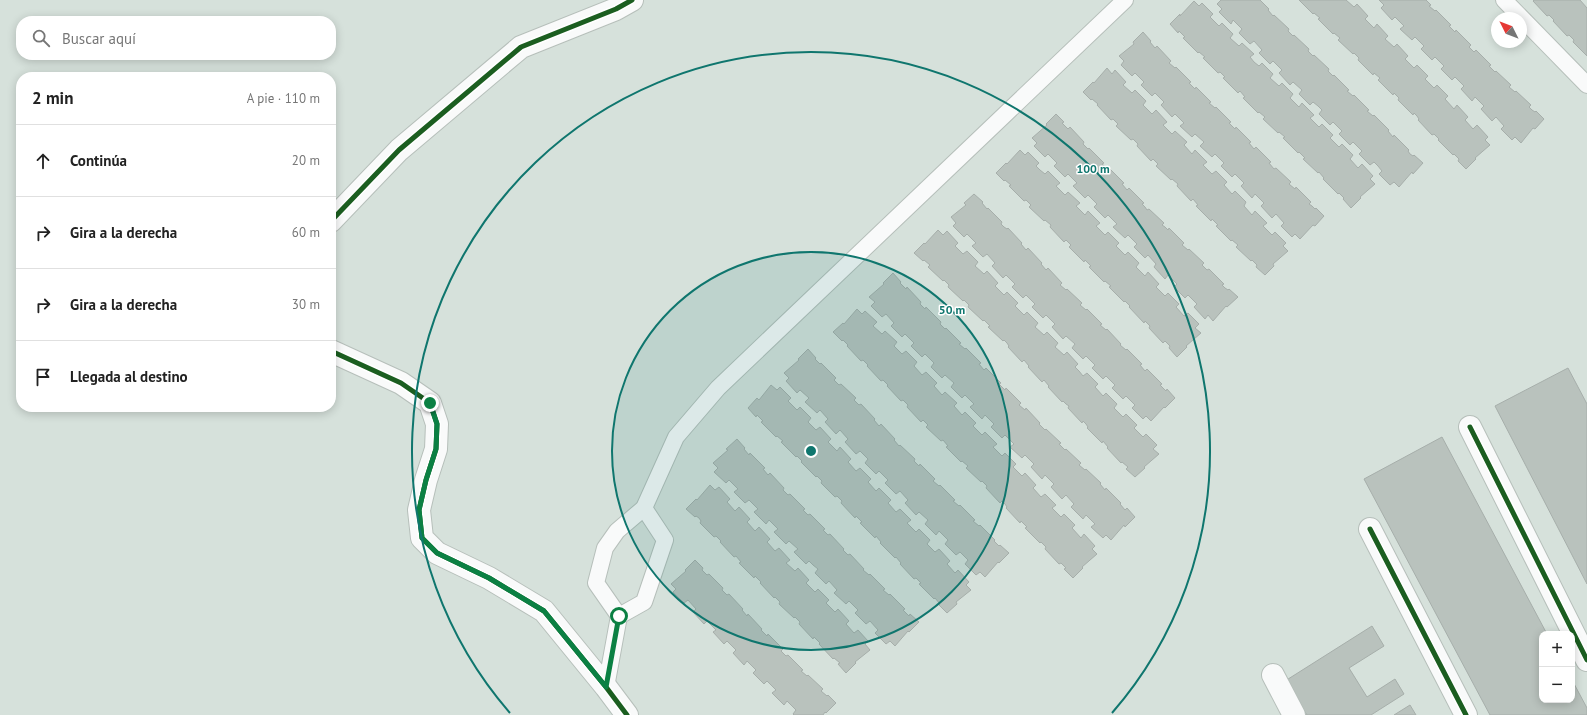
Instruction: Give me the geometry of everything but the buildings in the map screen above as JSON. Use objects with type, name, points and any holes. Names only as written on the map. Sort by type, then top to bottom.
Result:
[{"type":"street","points":[[336,216],[399,150],[521,47],[616,9],[632,0]]},
{"type":"street","points":[[336,353],[402,383],[430,403],[437,424],[437,437],[436,449],[426,480],[419,510],[422,538],[437,553],[489,578],[544,611],[627,715]]},
{"type":"street","points":[[1470,427],[1587,660]]},
{"type":"street","points":[[1370,529],[1466,715]]},
{"type":"street","points":[[1273,675],[1294,715]]},
{"type":"lane","points":[[606,687],[619,616],[596,583],[605,548],[617,531],[644,508],[676,437],[718,388],[1125,0]]},
{"type":"lane","points":[[1504,0],[1587,85]]},
{"type":"lane","points":[[619,616],[644,602],[665,540],[644,508]]},
{"type":"cycle path","points":[[336,216],[399,150],[521,47],[616,9],[632,0]]},
{"type":"cycle path","points":[[336,353],[401,383],[430,403],[437,424],[436,449],[426,480],[419,510],[422,538],[437,553],[489,578],[544,611],[627,715]]},
{"type":"cycle path","points":[[1470,427],[1587,660]]},
{"type":"cycle path","points":[[1370,529],[1466,715]]},
{"type":"route","points":[[430,403],[437,424],[436,449],[426,480],[419,510],[422,538],[437,553],[489,578],[544,611],[606,687],[619,616]]}]
